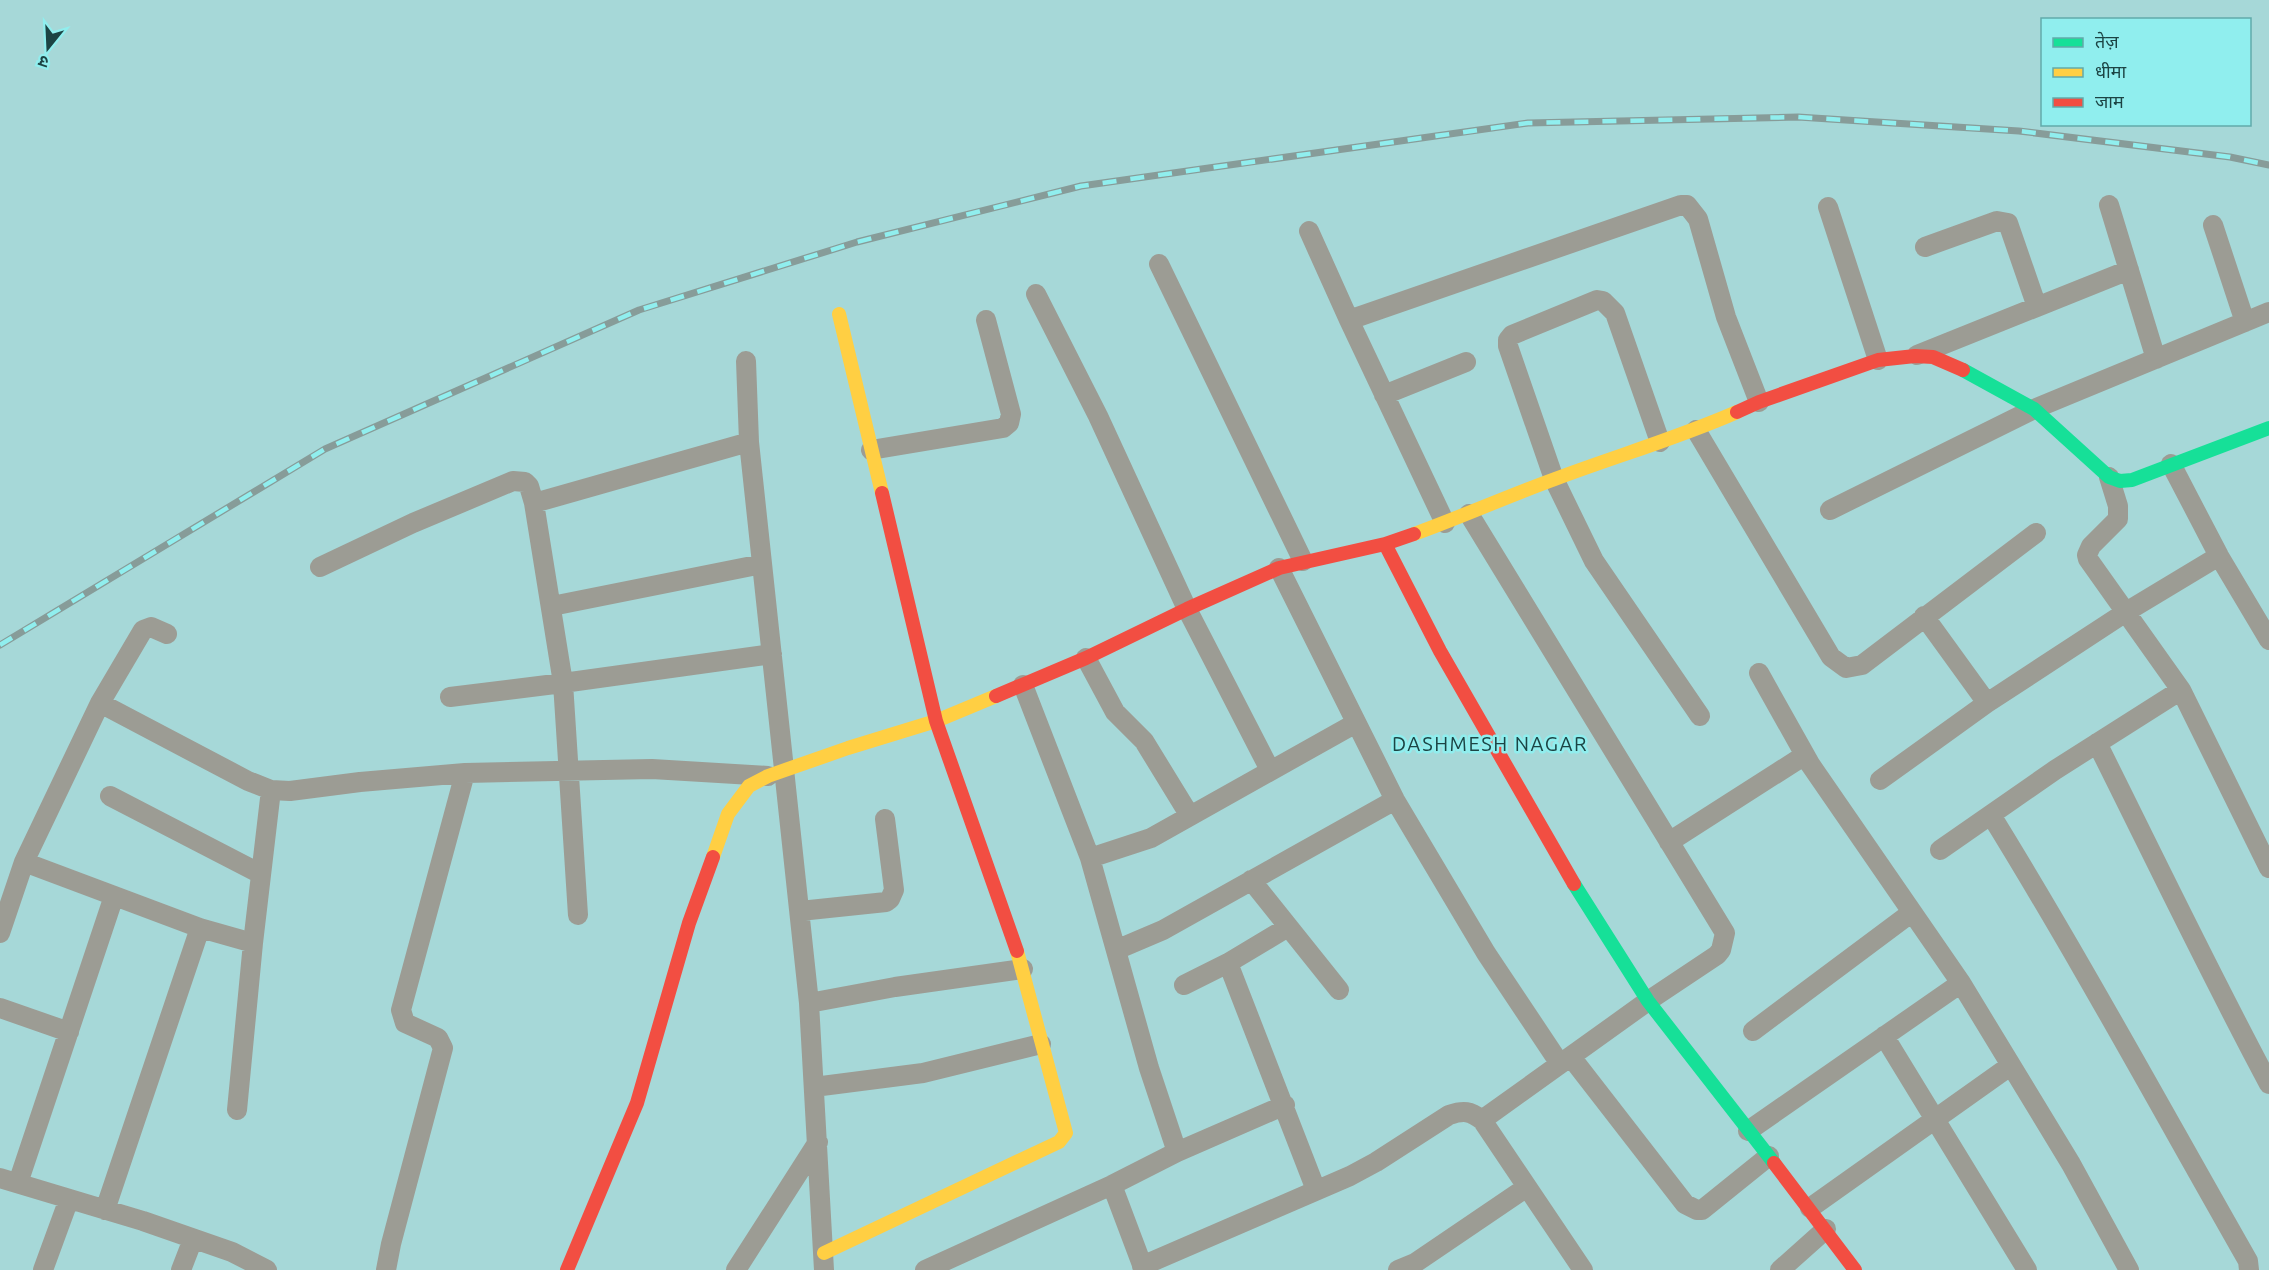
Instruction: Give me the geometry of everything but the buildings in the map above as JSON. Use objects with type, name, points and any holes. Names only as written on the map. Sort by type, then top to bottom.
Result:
[{"type":"street","points":[[1349,320],[1680,205],[1687,205],[1698,219],[1726,317],[1759,402]]},
{"type":"street","points":[[2109,206],[2156,359]]},
{"type":"street","points":[[1828,207],[1878,360]]},
{"type":"street","points":[[1925,248],[1997,221],[2008,223],[2037,307]]},
{"type":"street","points":[[2213,225],[2245,322]]},
{"type":"street","points":[[1309,231],[1445,523]]},
{"type":"street","points":[[1159,264],[1303,561]]},
{"type":"street","points":[[1915,356],[2129,270]]},
{"type":"street","points":[[1036,294],[1098,416],[1187,609],[1270,770]]},
{"type":"street","points":[[1660,442],[1615,313],[1603,300],[1597,300],[1516,331],[1508,340],[1508,346],[1554,479],[1594,561],[1700,716]]},
{"type":"street","points":[[1830,510],[2034,409],[2269,312]]},
{"type":"street","points":[[746,361],[749,442],[772,654],[776,773],[800,911],[809,1003],[824,1261],[1059,1142],[1066,1133],[1023,969],[936,721],[838,314]]},
{"type":"street","points":[[871,450],[1003,428],[1009,423],[1011,414],[986,320]]},
{"type":"street","points":[[567,1270],[637,1103],[689,923],[728,814],[749,786],[776,773],[936,721],[1086,658],[1279,568],[1385,544],[1469,514],[1554,479],[1696,430],[1759,402],[1878,360],[1915,356],[1933,357],[1955,365],[2034,409],[2109,477],[2120,481],[2132,480],[2269,428]]},
{"type":"street","points":[[1384,396],[1466,362]]},
{"type":"street","points":[[1696,430],[1831,657],[1846,668],[1862,665],[2036,533]]},
{"type":"street","points":[[534,503],[749,442]]},
{"type":"street","points":[[2171,464],[2219,556],[2269,640]]},
{"type":"street","points":[[2109,477],[2118,506],[2118,519],[2091,546],[2087,555],[2181,690],[2269,868]]},
{"type":"street","points":[[320,567],[413,522],[513,481],[519,480],[528,486],[534,503],[563,683],[578,915]]},
{"type":"street","points":[[1469,514],[1725,933],[1724,942],[1717,955],[1648,1001],[1482,1120]]},
{"type":"street","points":[[1385,544],[1440,651],[1555,852],[1648,1001],[1810,1208],[1855,1270]]},
{"type":"street","points":[[1880,780],[1987,703],[2126,612],[2219,556]]},
{"type":"street","points":[[552,606],[762,564]]},
{"type":"street","points":[[1279,568],[1395,800],[1486,953],[1566,1060],[1685,1204],[1702,1210],[1769,1156]]},
{"type":"street","points":[[1924,616],[1987,703]]},
{"type":"street","points":[[0,933],[24,862],[100,703],[142,630],[151,627],[167,634]]},
{"type":"street","points":[[450,697],[772,654]]},
{"type":"street","points":[[1086,658],[1115,712],[1144,741],[1190,816]]},
{"type":"street","points":[[1759,674],[1805,755],[1960,983],[2071,1164],[2129,1270]]},
{"type":"street","points":[[1023,685],[1090,858],[1149,1068],[1177,1152]]},
{"type":"street","points":[[1940,850],[2097,743],[2181,690]]},
{"type":"street","points":[[100,703],[248,781],[271,790],[290,791],[465,773],[652,769],[776,773]]},
{"type":"street","points":[[1090,858],[1134,845],[1356,723]]},
{"type":"street","points":[[2097,743],[2226,1004],[2269,1084]]},
{"type":"street","points":[[1669,842],[1805,755]]},
{"type":"street","points":[[386,1270],[443,1048],[438,1038],[405,1023],[401,1010],[465,773]]},
{"type":"street","points":[[237,1110],[271,790]]},
{"type":"street","points":[[110,796],[261,874]]},
{"type":"street","points":[[1116,950],[1163,930],[1395,800]]},
{"type":"street","points":[[1991,815],[2092,984],[2248,1261],[2250,1270]]},
{"type":"street","points":[[800,911],[886,902],[890,899],[894,890],[885,819]]},
{"type":"street","points":[[24,862],[200,928],[253,943]]},
{"type":"street","points":[[1251,880],[1339,990]]},
{"type":"street","points":[[114,896],[69,1032],[9,1181],[232,1252],[267,1270]]},
{"type":"street","points":[[1753,1031],[1911,913]]},
{"type":"street","points":[[1185,985],[1228,963],[1288,927]]},
{"type":"street","points":[[105,1210],[200,928]]},
{"type":"street","points":[[1228,963],[1285,1105],[1316,1190]]},
{"type":"street","points":[[809,1003],[895,987],[1023,969]]},
{"type":"street","points":[[1748,1131],[1960,983]]},
{"type":"street","points":[[0,1008],[69,1032]]},
{"type":"street","points":[[1884,1036],[2027,1270]]},
{"type":"street","points":[[814,1087],[923,1073],[1041,1044]]},
{"type":"street","points":[[1810,1208],[2010,1066]]},
{"type":"street","points":[[925,1270],[1112,1185],[1177,1152],[1285,1105]]},
{"type":"street","points":[[1112,1185],[1143,1268],[1350,1176],[1449,1115],[1461,1111],[1470,1112],[1482,1120],[1583,1270]]},
{"type":"street","points":[[736,1270],[818,1142]]},
{"type":"street","points":[[1410,1268],[1527,1187]]},
{"type":"street","points":[[43,1270],[69,1199]]},
{"type":"street","points":[[1780,1270],[1826,1229]]},
{"type":"street","points":[[181,1270],[193,1239]]},
{"type":"railway","points":[[0,645],[325,449],[639,310],[857,242],[1081,186],[1528,123],[1798,117],[2019,131],[2230,157],[2269,165]]},
{"type":"traffic: fast","points":[[1963,370],[2034,409],[2109,477],[2120,481],[2132,480],[2269,428]]},
{"type":"traffic: fast","points":[[1574,884],[1648,1001],[1774,1163]]},
{"type":"traffic: slow","points":[[839,314],[882,493]]},
{"type":"traffic: slow","points":[[1414,534],[1737,412]]},
{"type":"traffic: slow","points":[[713,857],[728,814],[749,786],[768,776],[848,748],[936,721],[996,696]]},
{"type":"traffic: slow","points":[[824,1253],[1059,1142],[1066,1133],[1017,951]]},
{"type":"traffic: jam","points":[[1737,412],[1878,360],[1915,356],[1933,357],[1963,370]]},
{"type":"traffic: jam","points":[[882,493],[936,721],[1017,951]]},
{"type":"traffic: jam","points":[[996,696],[1086,658],[1279,568],[1385,544],[1414,534]]},
{"type":"traffic: jam","points":[[1385,544],[1440,651],[1574,884]]},
{"type":"traffic: jam","points":[[567,1270],[637,1103],[689,923],[713,857]]},
{"type":"traffic: jam","points":[[1774,1163],[1855,1270]]},
{"type":"district","name":"DASHMESH NAGAR","points":[[1490,743]]}]
